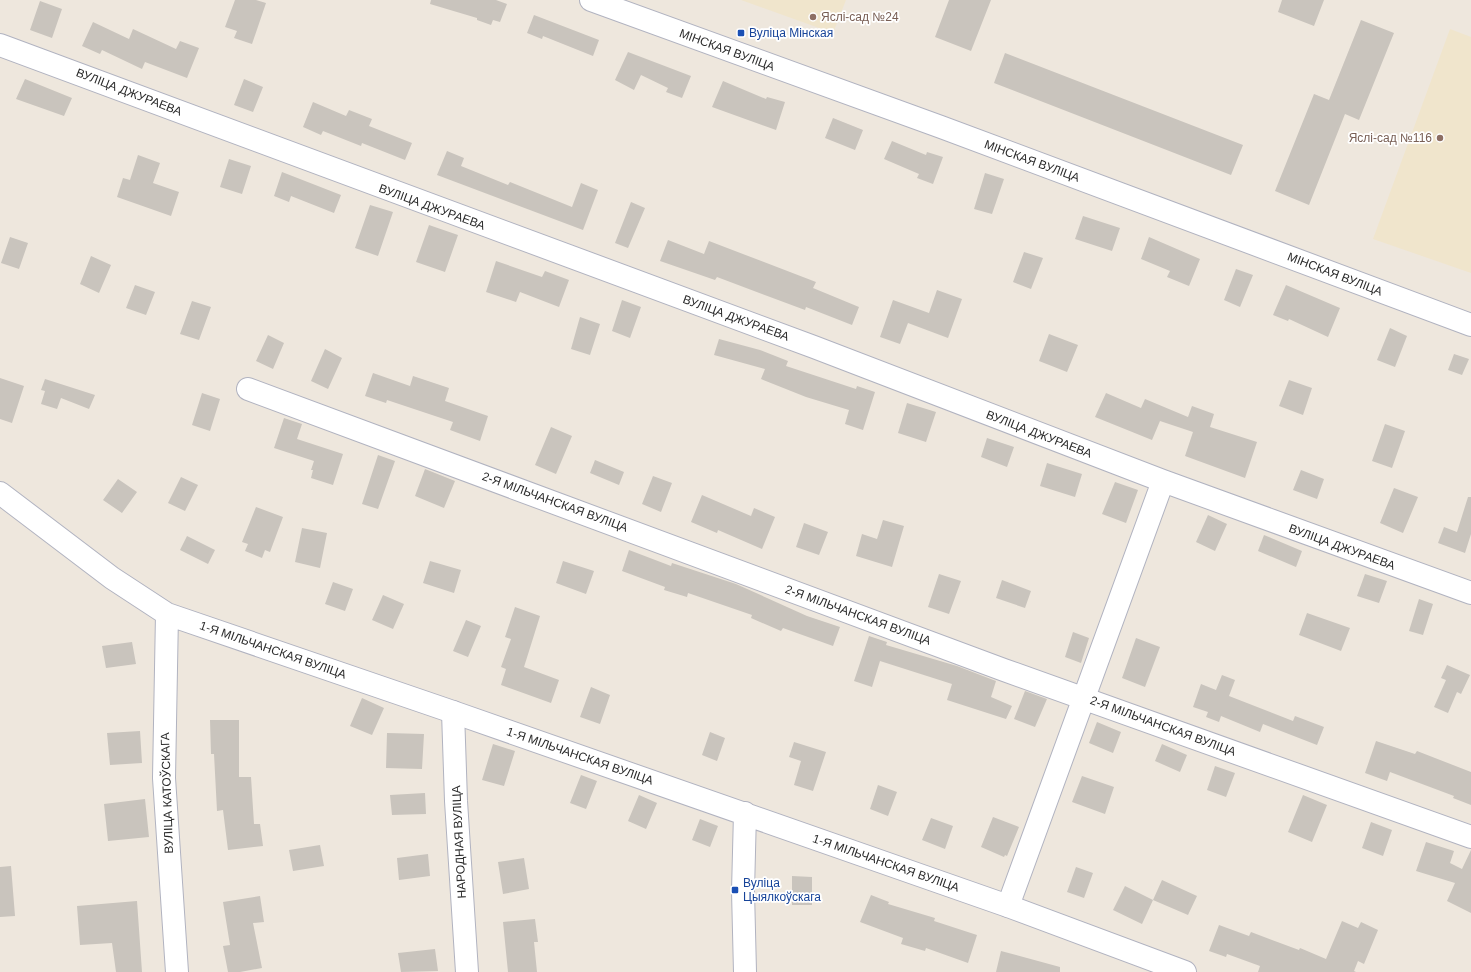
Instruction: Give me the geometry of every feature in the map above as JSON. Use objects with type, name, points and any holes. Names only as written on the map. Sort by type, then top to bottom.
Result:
[{"type":"street","name":"МІНСКАЯ ВУЛІЦА","points":[[592,0],[949,130],[1471,325]]},
{"type":"street","name":"ВУЛІЦА ДЖУРАЕВА","points":[[0,46],[98,80],[591,266],[821,350],[1162,481],[1471,593]]},
{"type":"street","name":"2-Я МІЛЬЧАНСКАЯ ВУЛІЦА","points":[[248,389],[1004,670],[1084,697],[1471,837]]},
{"type":"street","points":[[1008,906],[1162,481]]},
{"type":"street","name":"1-Я МІЛЬЧАНСКАЯ ВУЛІЦА","points":[[0,494],[112,578],[167,614],[745,813],[1008,906],[1185,972]]},
{"type":"street","name":"ВУЛІЦА КАТОЎСКАГА","points":[[167,614],[164,778],[177,972]]},
{"type":"street","name":"НАРОДНАЯ ВУЛІЦА","points":[[453,712],[456,801],[467,972]]},
{"type":"street","points":[[745,813],[743,891],[745,972]]},
{"type":"shaded area","name":"Яслі-сад №24","points":[[741,0],[846,0],[833,33]]},
{"type":"shaded area","name":"Яслі-сад №116","points":[[1450,29],[1471,37],[1471,273],[1373,239]]},
{"type":"building","points":[[235,0],[256,0],[266,3],[252,44],[234,38],[237,31],[225,27]]},
{"type":"building","points":[[431,0],[496,0],[507,4],[500,22],[493,20],[491,25],[477,20],[477,18],[430,4]]},
{"type":"building","points":[[949,0],[991,0],[971,51],[935,37]]},
{"type":"building","points":[[1282,0],[1324,0],[1314,26],[1278,12]]},
{"type":"building","points":[[40,1],[62,9],[52,38],[30,30]]},
{"type":"building","points":[[534,15],[599,40],[593,56],[543,36],[542,39],[527,33]]},
{"type":"building","points":[[1361,20],[1394,33],[1359,120],[1345,114],[1309,205],[1275,191],[1314,94],[1329,100]]},
{"type":"building","points":[[93,22],[129,39],[133,29],[176,49],[180,41],[199,48],[187,78],[145,62],[142,69],[102,50],[100,54],[82,46]]},
{"type":"building","points":[[628,52],[691,76],[682,98],[666,92],[668,88],[641,75],[634,90],[615,80]]},
{"type":"building","points":[[1005,53],[1243,145],[1231,175],[994,83]]},
{"type":"building","points":[[25,79],[72,98],[64,116],[16,99]]},
{"type":"building","points":[[244,79],[263,87],[253,112],[234,105]]},
{"type":"building","points":[[723,81],[766,99],[767,97],[785,102],[776,130],[712,107]]},
{"type":"building","points":[[313,102],[346,116],[349,110],[372,119],[369,126],[412,143],[405,160],[362,143],[361,146],[323,131],[321,135],[303,127]]},
{"type":"building","points":[[833,118],[863,130],[855,150],[825,138]]},
{"type":"building","points":[[892,141],[926,155],[927,152],[943,157],[933,184],[917,178],[919,174],[884,159]]},
{"type":"building","points":[[447,151],[464,158],[461,166],[508,185],[510,182],[572,207],[581,183],[598,190],[583,230],[437,175]]},
{"type":"building","points":[[138,155],[160,163],[153,183],[179,192],[171,216],[117,197],[123,178],[130,180]]},
{"type":"building","points":[[229,159],[251,166],[242,194],[220,187]]},
{"type":"building","points":[[282,172],[341,195],[334,213],[291,196],[289,202],[274,196]]},
{"type":"building","points":[[985,173],[1004,179],[992,214],[974,209]]},
{"type":"building","points":[[631,202],[645,208],[628,248],[615,243]]},
{"type":"building","points":[[370,205],[393,212],[378,256],[355,248]]},
{"type":"building","points":[[1083,216],[1120,228],[1112,251],[1075,239]]},
{"type":"building","points":[[429,225],[458,235],[445,272],[416,262]]},
{"type":"building","points":[[10,237],[28,243],[19,269],[1,263]]},
{"type":"building","points":[[1149,237],[1200,259],[1189,286],[1167,277],[1170,271],[1141,259]]},
{"type":"building","points":[[668,240],[704,254],[709,241],[816,282],[813,288],[859,307],[852,325],[806,307],[805,310],[717,277],[715,280],[660,261]]},
{"type":"building","points":[[1024,252],[1043,258],[1031,289],[1013,282]]},
{"type":"building","points":[[91,256],[111,265],[99,293],[80,284]]},
{"type":"building","points":[[496,261],[542,277],[545,271],[569,280],[559,307],[520,292],[516,302],[486,292]]},
{"type":"building","points":[[1236,269],[1253,275],[1240,307],[1224,300]]},
{"type":"building","points":[[135,285],[155,292],[146,315],[126,308]]},
{"type":"building","points":[[1286,285],[1340,308],[1328,337],[1289,319],[1288,321],[1273,315]]},
{"type":"building","points":[[937,290],[962,299],[948,338],[908,323],[900,344],[880,337],[893,300],[929,313]]},
{"type":"building","points":[[622,300],[641,307],[630,338],[612,331]]},
{"type":"building","points":[[192,301],[211,307],[199,340],[180,334]]},
{"type":"building","points":[[580,317],[600,324],[590,355],[571,349]]},
{"type":"building","points":[[1390,328],[1407,336],[1395,367],[1377,360]]},
{"type":"building","points":[[1049,334],[1078,345],[1067,372],[1039,361]]},
{"type":"building","points":[[268,335],[284,343],[273,369],[256,361]]},
{"type":"building","points":[[719,339],[760,350],[788,361],[786,366],[856,389],[857,386],[875,392],[863,430],[845,424],[849,410],[806,397],[761,379],[765,369],[714,355]]},
{"type":"building","points":[[325,349],[342,358],[328,389],[311,381]]},
{"type":"building","points":[[1454,354],[1469,359],[1462,375],[1448,370]]},
{"type":"building","points":[[373,373],[410,386],[413,376],[449,388],[445,401],[488,416],[480,441],[450,430],[453,422],[387,400],[386,403],[365,396]]},
{"type":"building","points":[[0,378],[24,386],[12,423],[0,419]]},
{"type":"building","points":[[45,379],[95,395],[89,409],[61,398],[57,409],[41,404],[45,391],[41,390]]},
{"type":"building","points":[[1289,380],[1312,388],[1303,415],[1279,406]]},
{"type":"building","points":[[202,393],[220,399],[210,431],[192,425]]},
{"type":"building","points":[[1106,393],[1141,408],[1145,399],[1188,417],[1192,406],[1214,414],[1210,427],[1257,442],[1245,478],[1185,456],[1193,432],[1160,421],[1152,440],[1095,417]]},
{"type":"building","points":[[907,403],[936,412],[926,442],[898,433]]},
{"type":"building","points":[[284,418],[302,424],[297,439],[343,454],[333,485],[311,478],[313,470],[311,470],[314,461],[274,448]]},
{"type":"building","points":[[1385,424],[1405,431],[1392,468],[1372,461]]},
{"type":"building","points":[[551,427],[572,436],[556,474],[535,465]]},
{"type":"building","points":[[987,438],[1014,447],[1007,467],[981,457]]},
{"type":"building","points":[[378,455],[395,461],[378,509],[362,504]]},
{"type":"building","points":[[595,460],[624,472],[619,485],[590,473]]},
{"type":"building","points":[[1047,463],[1082,474],[1075,497],[1040,486]]},
{"type":"building","points":[[425,469],[455,481],[444,508],[415,496]]},
{"type":"building","points":[[1301,470],[1324,479],[1317,499],[1293,490]]},
{"type":"building","points":[[653,476],[672,483],[661,512],[642,504]]},
{"type":"building","points":[[181,477],[198,485],[185,511],[168,503]]},
{"type":"building","points":[[118,479],[137,492],[122,513],[103,500]]},
{"type":"building","points":[[1115,482],[1138,490],[1126,523],[1102,514]]},
{"type":"building","points":[[1394,488],[1418,497],[1403,533],[1380,523]]},
{"type":"building","points":[[702,495],[751,516],[754,508],[775,517],[762,549],[718,530],[717,533],[691,522]]},
{"type":"building","points":[[1468,497],[1471,497],[1471,534],[1465,553],[1438,543],[1444,527],[1457,532]]},
{"type":"building","points":[[256,507],[283,517],[270,552],[265,550],[262,558],[245,551],[248,544],[242,542]]},
{"type":"building","points":[[1208,515],[1227,524],[1215,551],[1196,542]]},
{"type":"building","points":[[883,520],[904,526],[892,567],[856,556],[862,534],[877,539]]},
{"type":"building","points":[[804,523],[828,532],[819,555],[796,547]]},
{"type":"building","points":[[302,528],[327,533],[320,568],[295,562]]},
{"type":"building","points":[[1264,535],[1302,551],[1296,567],[1258,551]]},
{"type":"building","points":[[187,536],[215,550],[208,564],[180,550]]},
{"type":"building","points":[[629,550],[671,566],[672,563],[736,584],[807,616],[840,627],[833,646],[783,628],[781,631],[751,618],[752,615],[688,593],[687,597],[664,590],[665,587],[622,571]]},
{"type":"building","points":[[430,561],[461,570],[454,593],[423,583]]},
{"type":"building","points":[[563,561],[594,571],[586,594],[556,583]]},
{"type":"building","points":[[939,574],[961,581],[949,614],[928,607]]},
{"type":"building","points":[[1365,574],[1387,581],[1379,603],[1357,596]]},
{"type":"building","points":[[1002,580],[1031,591],[1025,608],[996,598]]},
{"type":"building","points":[[333,582],[353,589],[345,611],[325,604]]},
{"type":"building","points":[[383,595],[404,604],[393,629],[372,620]]},
{"type":"building","points":[[1419,599],[1433,604],[1423,635],[1409,631]]},
{"type":"building","points":[[515,607],[540,616],[524,667],[559,680],[551,703],[501,685],[506,669],[501,667],[511,639],[505,637]]},
{"type":"building","points":[[1307,613],[1350,628],[1341,651],[1299,635]]},
{"type":"building","points":[[466,620],[481,626],[468,657],[453,651]]},
{"type":"building","points":[[1073,632],[1089,638],[1081,663],[1065,657]]},
{"type":"building","points":[[869,636],[887,642],[886,645],[957,666],[996,681],[991,697],[1012,706],[1006,719],[947,700],[952,684],[880,661],[872,687],[854,681]]},
{"type":"building","points":[[1136,638],[1160,647],[1145,687],[1122,678]]},
{"type":"building","points":[[132,642],[136,664],[106,668],[102,646]]},
{"type":"building","points":[[1447,665],[1470,675],[1461,694],[1457,692],[1448,713],[1434,707],[1446,680],[1441,678]]},
{"type":"building","points":[[1222,675],[1235,680],[1229,696],[1293,721],[1295,716],[1324,727],[1317,745],[1263,724],[1260,732],[1221,716],[1219,722],[1206,717],[1208,712],[1193,707],[1201,684],[1216,690]]},
{"type":"building","points":[[591,687],[610,695],[600,724],[580,717]]},
{"type":"building","points":[[1025,691],[1047,699],[1035,727],[1014,719]]},
{"type":"building","points":[[362,698],[384,708],[372,735],[350,726]]},
{"type":"building","points":[[210,720],[239,720],[239,777],[251,777],[254,824],[260,824],[263,846],[228,850],[223,810],[217,811],[214,754],[211,754]]},
{"type":"building","points":[[1097,722],[1121,732],[1113,753],[1089,743]]},
{"type":"building","points":[[140,731],[142,763],[110,765],[107,733]]},
{"type":"building","points":[[710,732],[725,738],[717,761],[702,755]]},
{"type":"building","points":[[387,733],[424,734],[422,769],[386,768]]},
{"type":"building","points":[[1376,741],[1415,754],[1417,751],[1471,772],[1471,805],[1453,798],[1454,796],[1390,772],[1387,781],[1365,773]]},
{"type":"building","points":[[794,742],[826,752],[813,791],[794,785],[801,761],[789,757]]},
{"type":"building","points":[[493,744],[515,751],[504,786],[482,780]]},
{"type":"building","points":[[1162,744],[1187,755],[1180,772],[1155,761]]},
{"type":"building","points":[[1215,766],[1235,773],[1226,797],[1207,790]]},
{"type":"building","points":[[581,775],[597,781],[586,809],[570,803]]},
{"type":"building","points":[[1082,776],[1114,787],[1105,814],[1072,802]]},
{"type":"building","points":[[878,785],[897,792],[888,816],[870,809]]},
{"type":"building","points":[[425,793],[426,814],[392,815],[390,795]]},
{"type":"building","points":[[639,795],[657,803],[646,829],[628,821]]},
{"type":"building","points":[[1303,795],[1327,805],[1312,842],[1288,832]]},
{"type":"building","points":[[145,799],[149,837],[108,841],[104,804]]},
{"type":"building","points":[[993,817],[1019,827],[1007,856],[1005,855],[1004,857],[981,847]]},
{"type":"building","points":[[931,818],[953,826],[945,849],[922,840]]},
{"type":"building","points":[[700,819],[718,826],[710,847],[692,840]]},
{"type":"building","points":[[1371,822],[1392,830],[1383,856],[1362,848]]},
{"type":"building","points":[[1426,842],[1454,851],[1450,863],[1462,869],[1471,850],[1471,913],[1447,901],[1455,883],[1416,871]]},
{"type":"building","points":[[320,845],[324,866],[293,871],[289,850]]},
{"type":"building","points":[[428,854],[430,876],[399,880],[397,858]]},
{"type":"building","points":[[524,858],[529,889],[503,894],[498,862]]},
{"type":"building","points":[[11,866],[15,916],[0,917],[0,867]]},
{"type":"building","points":[[1076,867],[1093,873],[1084,898],[1067,892]]},
{"type":"building","points":[[792,876],[812,877],[812,905],[792,905]]},
{"type":"building","points":[[1162,880],[1197,896],[1188,915],[1153,900]]},
{"type":"building","points":[[1125,886],[1153,900],[1142,924],[1113,910]]},
{"type":"building","points":[[871,895],[889,902],[888,904],[935,918],[934,921],[977,935],[968,963],[926,948],[925,951],[901,944],[903,938],[860,922]]},
{"type":"building","points":[[260,896],[264,922],[253,923],[262,968],[240,972],[228,972],[223,946],[230,945],[223,902]]},
{"type":"building","points":[[137,901],[142,972],[116,972],[112,943],[80,945],[77,906]]},
{"type":"building","points":[[535,919],[538,942],[534,942],[537,972],[508,972],[503,922]]},
{"type":"building","points":[[1342,921],[1358,928],[1361,922],[1378,930],[1364,964],[1358,961],[1354,971],[1356,972],[1258,972],[1260,966],[1227,954],[1226,957],[1209,951],[1219,925],[1249,936],[1251,932],[1299,950],[1300,948],[1326,959]]},
{"type":"building","points":[[435,949],[438,971],[401,972],[398,953]]},
{"type":"building","points":[[1001,951],[1060,967],[1060,972],[996,972]]},
{"type":"place","name":"Яслі-сад №24","points":[[813,17]]},
{"type":"place","name":"Вуліца Мінская","points":[[741,33]]},
{"type":"place","name":"Яслі-сад №116","points":[[1440,138]]},
{"type":"place","name":"Вуліца Цыялкоўскага","points":[[735,890]]}]
